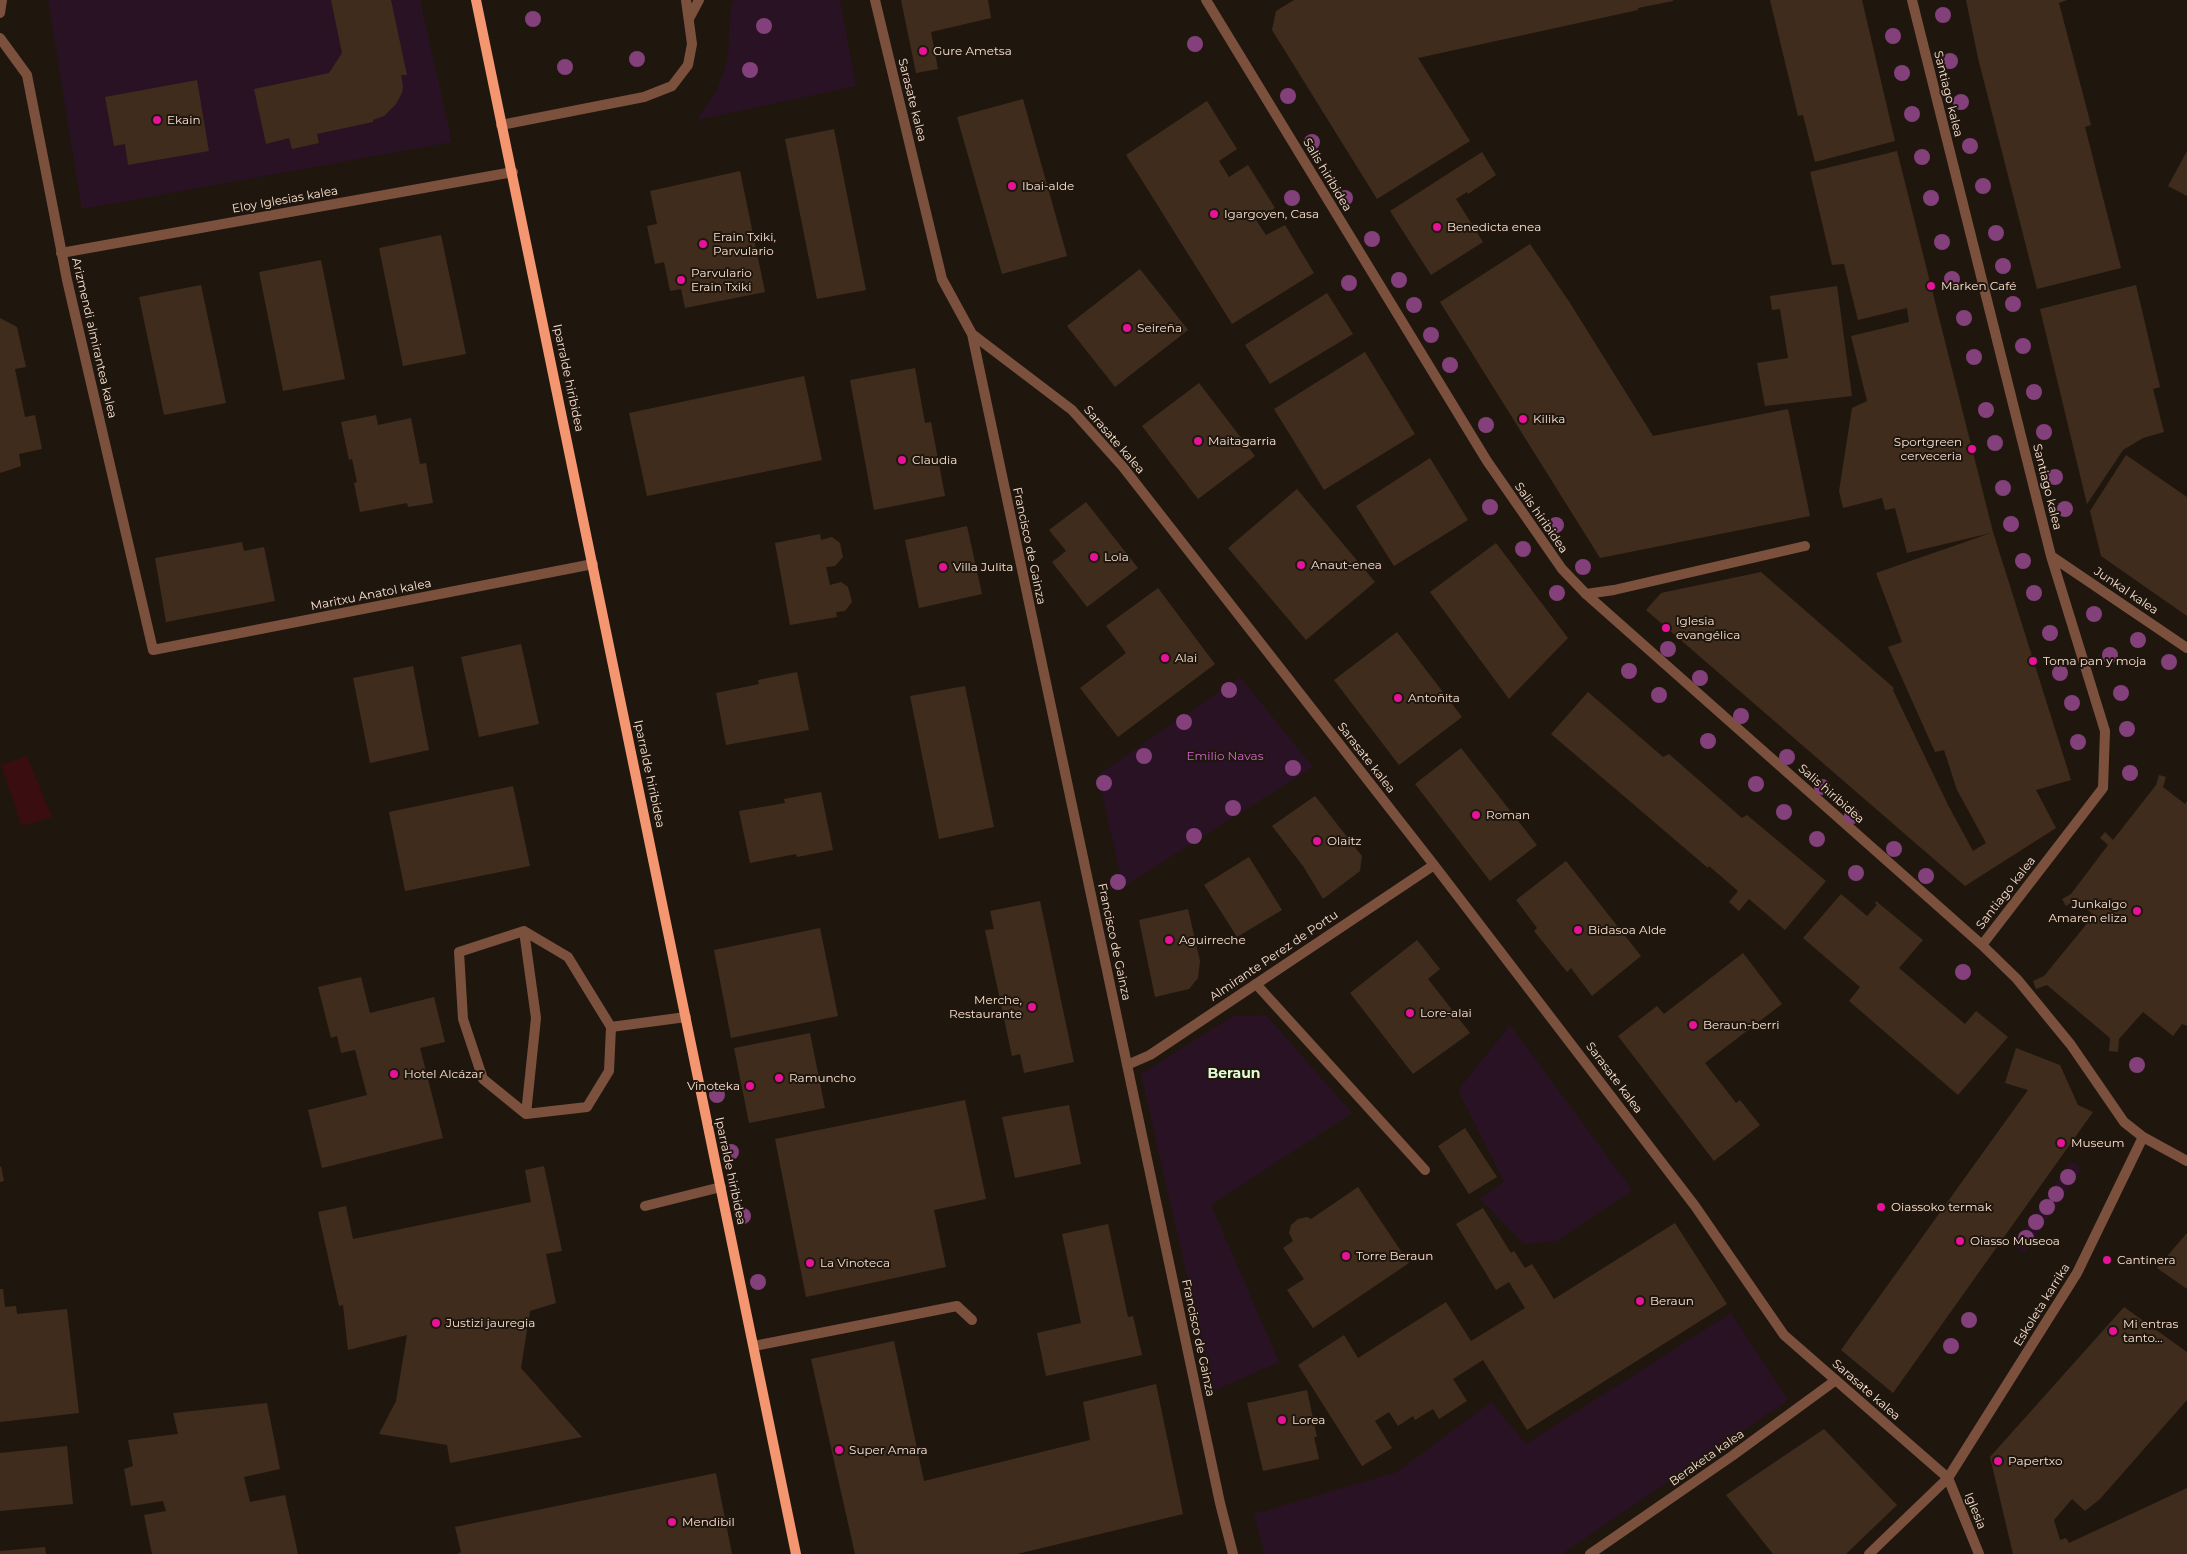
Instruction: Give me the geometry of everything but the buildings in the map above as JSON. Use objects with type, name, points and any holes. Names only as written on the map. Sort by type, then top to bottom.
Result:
[{"type":"main road","name":"Iparralde hiribidea","points":[[476,0],[501,125],[513,172],[796,1554]]},
{"type":"street","points":[[0,13],[2,0]]},
{"type":"street","points":[[501,125],[644,97],[672,86],[688,65],[692,44],[690,17],[686,0]]},
{"type":"street","points":[[690,17],[699,0]]},
{"type":"street","name":"Sarasate kalea","points":[[875,0],[942,279],[972,334],[1072,410],[1123,467],[1434,864],[1696,1206],[1784,1335],[1948,1478]]},
{"type":"street","name":"Salis hiribidea","points":[[1206,0],[1486,461],[1562,569],[1586,594],[1982,945]]},
{"type":"street","name":"Santiago kalea","points":[[1912,0],[2051,556],[2105,731],[2103,788],[1982,945]]},
{"type":"street","name":"Arizmendi almirantea kalea","points":[[0,38],[27,75],[61,253],[153,650]]},
{"type":"street","name":"Eloy Iglesias kalea","points":[[61,253],[513,172]]},
{"type":"street","name":"Francisco de Gainza","points":[[972,334],[1220,1503],[1233,1554]]},
{"type":"street","points":[[1586,594],[1614,590],[1805,546]]},
{"type":"street","name":"Junkal kalea","points":[[2051,556],[2187,648]]},
{"type":"street","name":"Maritxu Anatol kalea","points":[[153,650],[593,564]]},
{"type":"street","name":"Almirante Perez de Portu","points":[[1127,1066],[1150,1054],[1434,864]]},
{"type":"street","points":[[524,931],[536,1018],[526,1114]]},
{"type":"street","points":[[524,931],[568,957],[611,1027],[609,1071],[587,1106],[526,1114],[483,1079],[462,1019],[459,952],[524,931]]},
{"type":"street","points":[[1982,945],[2022,984],[2071,1045],[2124,1122],[2142,1137],[2187,1161]]},
{"type":"street","points":[[1256,984],[1425,1170]]},
{"type":"street","points":[[611,1027],[686,1017]]},
{"type":"street","name":"Eskoleta karrika","points":[[1869,1554],[1948,1478],[2077,1273],[2142,1137]]},
{"type":"street","points":[[645,1206],[721,1187]]},
{"type":"street","points":[[754,1346],[957,1306],[972,1320]]},
{"type":"street","name":"Beraketa kalea","points":[[1590,1554],[1732,1456],[1836,1380]]},
{"type":"street","name":"Iglesia","points":[[1948,1478],[1979,1554]]},
{"type":"green space","points":[[48,0],[420,0],[452,142],[82,209]]},
{"type":"green space","points":[[735,0],[840,0],[856,86],[697,120],[717,90],[728,58],[732,3]]},
{"type":"green space","name":"Emilio Navas","points":[[1240,677],[1313,767],[1123,887],[1098,775]]},
{"type":"green space","points":[[1266,1015],[1352,1113],[1211,1205],[1279,1362],[1213,1391],[1141,1074],[1233,1016]]},
{"type":"green space","points":[[1510,1025],[1632,1190],[1557,1241],[1524,1244],[1480,1199],[1504,1182],[1458,1090]]},
{"type":"green space","points":[[2071,1161],[2082,1169],[2024,1253],[2013,1246]]},
{"type":"green space","points":[[1731,1313],[1788,1400],[1562,1554],[1265,1554],[1254,1514],[1397,1472],[1491,1402],[1526,1444]]},
{"type":"shaded area","points":[[27,756],[52,817],[22,826],[1,765]]},
{"type":"place","name":"Gure Ametsa","points":[[923,51]]},
{"type":"place","name":"Ekain","points":[[157,120]]},
{"type":"place","name":"Ibai-alde","points":[[1012,186]]},
{"type":"place","name":"Igargoyen, Casa","points":[[1214,214]]},
{"type":"place","name":"Benedicta enea","points":[[1437,227]]},
{"type":"place","name":"Erain Txiki, Parvulario","points":[[703,244]]},
{"type":"place","name":"Parvulario Erain Txiki","points":[[681,280]]},
{"type":"place","name":"Marken Café","points":[[1931,286]]},
{"type":"place","name":"Seireña","points":[[1127,328]]},
{"type":"place","name":"Kilika","points":[[1523,419]]},
{"type":"place","name":"Maitagarria","points":[[1198,441]]},
{"type":"place","name":"Sportgreen cerveceria","points":[[1972,449]]},
{"type":"place","name":"Claudia","points":[[902,460]]},
{"type":"place","name":"Lola","points":[[1094,557]]},
{"type":"place","name":"Anaut-enea","points":[[1301,565]]},
{"type":"place","name":"Villa Julita","points":[[943,567]]},
{"type":"place","name":"Iglesia evangélica","points":[[1666,628]]},
{"type":"place","name":"Alai","points":[[1165,658]]},
{"type":"place","name":"Toma pan y moja","points":[[2033,661]]},
{"type":"place","name":"Antoñita","points":[[1398,698]]},
{"type":"place","name":"Roman","points":[[1476,815]]},
{"type":"place","name":"Olaitz","points":[[1317,841]]},
{"type":"place","name":"Junkalgo Amaren eliza","points":[[2137,911]]},
{"type":"place","name":"Bidasoa Alde","points":[[1578,930]]},
{"type":"place","name":"Aguirreche","points":[[1169,940]]},
{"type":"place","name":"Merche, Restaurante","points":[[1032,1007]]},
{"type":"place","name":"Lore-alai","points":[[1410,1013]]},
{"type":"place","name":"Beraun-berri","points":[[1693,1025]]},
{"type":"place","name":"Hotel Alcázar","points":[[394,1074]]},
{"type":"place","name":"Ramuncho","points":[[779,1078]]},
{"type":"place","name":"Vinoteka","points":[[750,1086]]},
{"type":"place","name":"Museum","points":[[2061,1143]]},
{"type":"place","name":"Oiassoko termak","points":[[1881,1207]]},
{"type":"place","name":"Oiasso Museoa","points":[[1960,1241]]},
{"type":"place","name":"Torre Beraun","points":[[1346,1256]]},
{"type":"place","name":"Cantinera","points":[[2107,1260]]},
{"type":"place","name":"La Vinoteca","points":[[810,1263]]},
{"type":"place","name":"Beraun","points":[[1640,1301]]},
{"type":"place","name":"Justizi jauregia","points":[[436,1323]]},
{"type":"place","name":"Mi entras tanto...","points":[[2113,1331]]},
{"type":"place","name":"Lorea","points":[[1282,1420]]},
{"type":"place","name":"Super Amara","points":[[839,1450]]},
{"type":"place","name":"Papertxo","points":[[1998,1461]]},
{"type":"place","name":"Mendibil","points":[[672,1522]]},
{"type":"district","name":"Beraun","points":[[1234,1074]]}]
